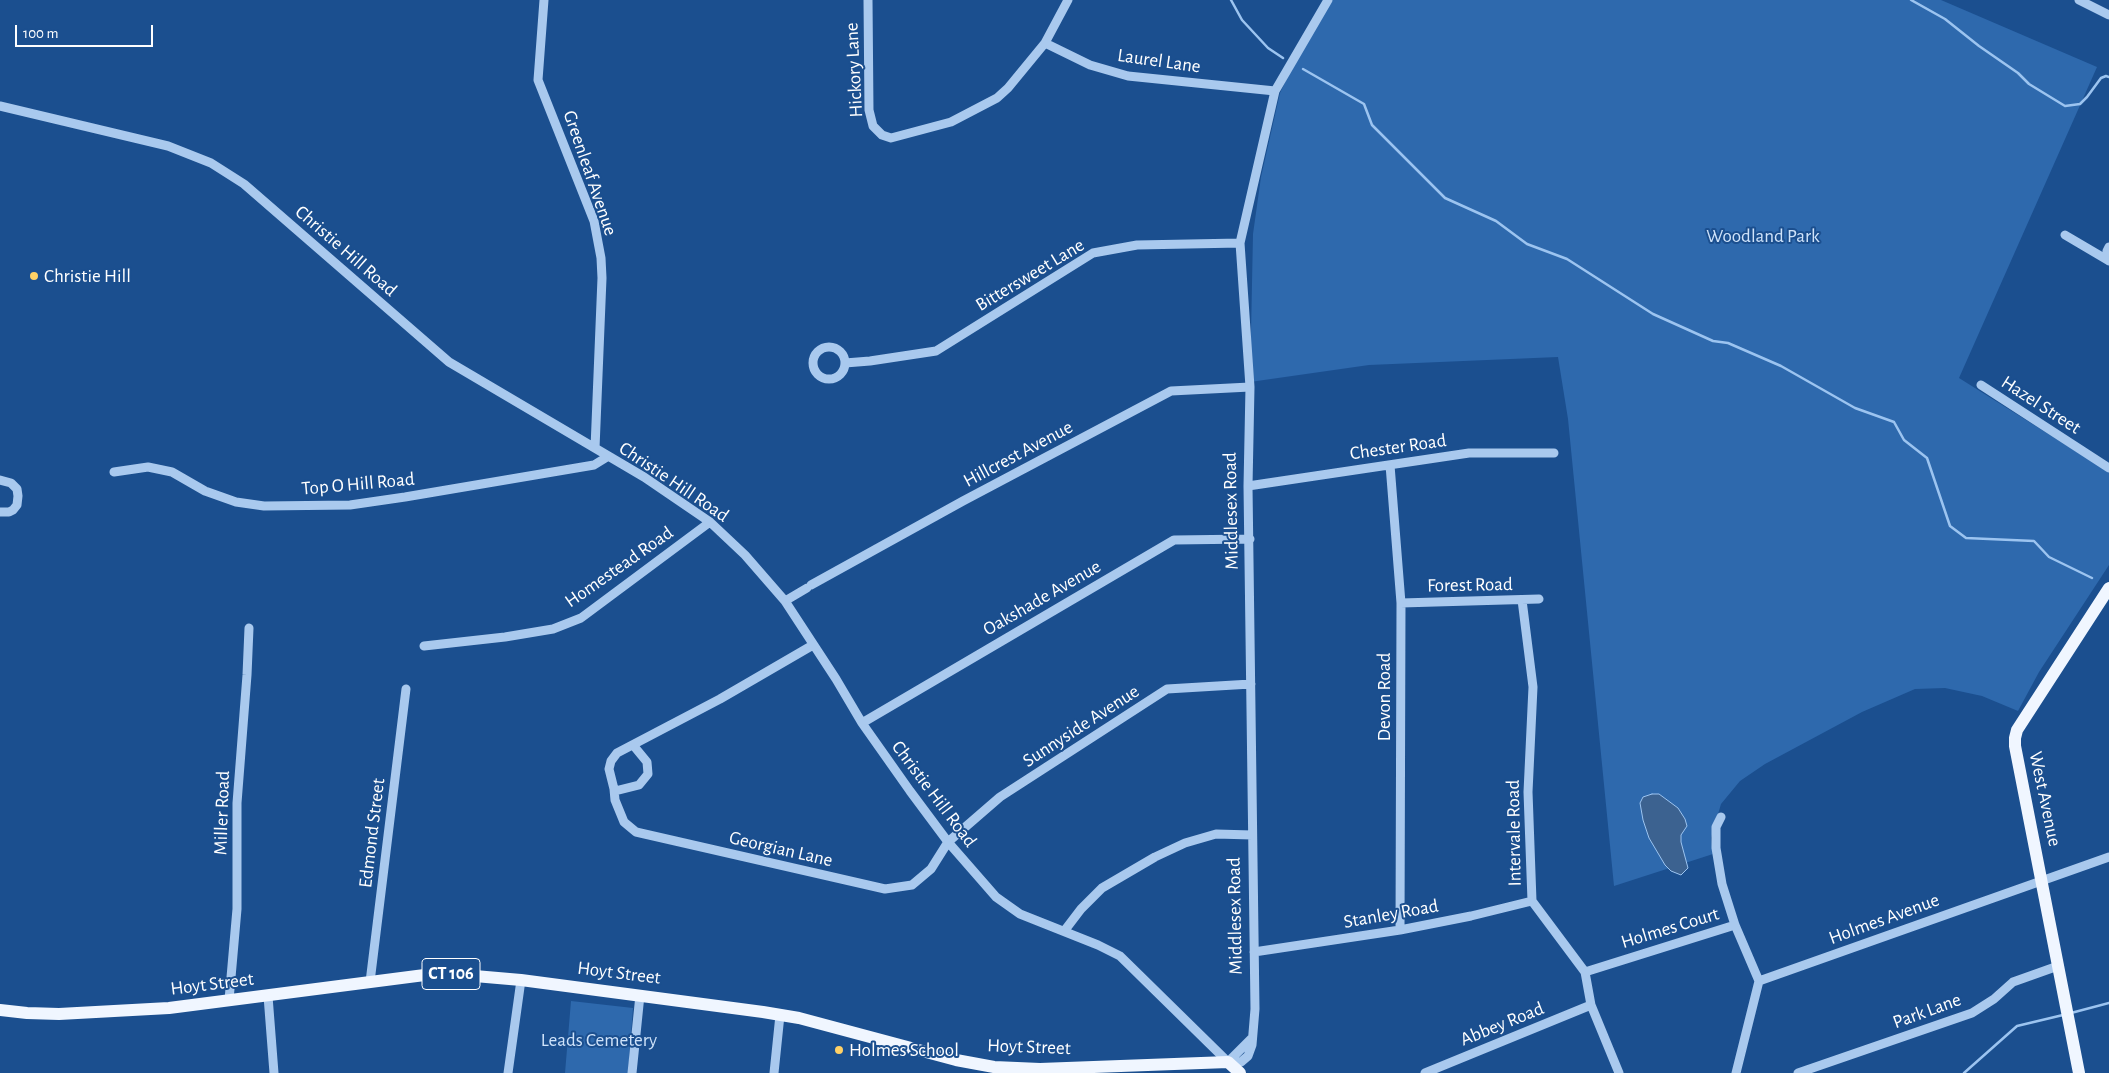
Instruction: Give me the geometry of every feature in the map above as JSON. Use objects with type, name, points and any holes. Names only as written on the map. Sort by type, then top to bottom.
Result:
[{"type":"main road","name":"West Avenue","points":[[2079,1073],[2015,746],[2017,730],[2109,588]]},
{"type":"main road","name":"Hoyt Street","points":[[0,1010],[62,1014],[169,1008],[440,973],[521,980],[780,1015],[956,1060],[994,1067],[1025,1070],[1123,1069],[1228,1062]]},
{"type":"main road","points":[[1228,1062],[1240,1073]]},
{"type":"street","name":"Greenleaf Avenue","points":[[544,0],[538,80],[594,221],[601,258],[602,278],[595,448]]},
{"type":"street","name":"Hickory Lane","points":[[868,0],[869,110],[873,126],[882,135],[891,138],[951,122],[983,106],[1008,88],[1045,43]]},
{"type":"street","points":[[1045,43],[1068,0]]},
{"type":"street","name":"Middlesex Road","points":[[1228,1062],[1251,1039],[1255,1009],[1248,486],[1250,387],[1240,243],[1276,91],[1328,0]]},
{"type":"street","points":[[2079,0],[2109,15]]},
{"type":"street","name":"Laurel Lane","points":[[1045,43],[1090,65],[1128,76],[1276,91]]},
{"type":"street","name":"Christie Hill Road","points":[[0,106],[168,146],[211,163],[248,188],[449,362],[595,448],[607,457],[644,477],[710,522],[745,555],[785,601],[862,723],[948,842],[996,896],[1020,914],[1065,930],[1120,956],[1228,1062]]},
{"type":"street","points":[[2065,234],[2109,261]]},
{"type":"street","name":"Bittersweet Lane","points":[[845,363],[936,351],[1093,253],[1137,245],[1240,243]]},
{"type":"street","points":[[2109,247],[2107,252],[2109,261]]},
{"type":"street","name":"Hazel Street","points":[[1981,386],[2109,468]]},
{"type":"street","name":"Hillcrest Avenue","points":[[785,601],[962,501],[1171,391],[1250,387]]},
{"type":"street","name":"Chester Road","points":[[1248,486],[1469,453],[1554,453]]},
{"type":"street","name":"Top O Hill Road","points":[[114,472],[148,467],[172,472],[205,490],[236,502],[264,506],[350,505],[594,465],[607,457]]},
{"type":"street","name":"Devon Road","points":[[1390,465],[1401,603],[1400,930]]},
{"type":"street","points":[[0,480],[11,483],[16,489],[18,496],[17,506],[13,510],[0,512]]},
{"type":"street","name":"Homestead Road","points":[[424,646],[515,636],[553,629],[581,618],[710,522]]},
{"type":"street","name":"Oakshade Avenue","points":[[862,723],[1174,540],[1250,540]]},
{"type":"street","name":"Forest Road","points":[[1401,603],[1539,599]]},
{"type":"street","name":"Intervale Road","points":[[1522,600],[1533,687],[1528,792],[1532,901],[1585,972],[1591,1005],[1619,1073]]},
{"type":"street","name":"Miller Road","points":[[230,1000],[237,910],[237,803],[247,685],[249,628]]},
{"type":"street","name":"Georgian Lane","points":[[814,645],[720,699],[617,753],[611,761],[609,769],[618,811],[624,822],[635,831],[884,890],[912,885],[930,869],[948,842]]},
{"type":"street","name":"Sunnyside Avenue","points":[[948,842],[1000,797],[1167,689],[1251,684]]},
{"type":"street","name":"Edmond Street","points":[[370,982],[406,689]]},
{"type":"street","points":[[614,791],[639,785],[648,774],[647,762],[633,745]]},
{"type":"street","points":[[1721,817],[1716,826],[1716,848],[1722,884],[1735,925]]},
{"type":"street","points":[[1065,930],[1081,909],[1102,888],[1155,857],[1186,843],[1216,834],[1252,835]]},
{"type":"street","name":"Holmes Avenue","points":[[1759,981],[2042,879],[2109,857]]},
{"type":"street","name":"Stanley Road","points":[[1254,952],[1400,930],[1471,916],[1532,901]]},
{"type":"street","name":"Holmes Court","points":[[1585,972],[1735,925],[1759,981]]},
{"type":"street","name":"Park Lane","points":[[1798,1073],[1972,1013],[1994,999],[2013,982],[2058,966]]},
{"type":"street","points":[[508,1073],[521,980]]},
{"type":"street","points":[[1736,1073],[1759,981]]},
{"type":"street","points":[[632,1073],[640,995]]},
{"type":"street","points":[[268,996],[274,1073]]},
{"type":"street","name":"Abbey Road","points":[[1425,1073],[1591,1005]]},
{"type":"street","points":[[774,1073],[780,1015]]},
{"type":"green space","name":"Woodland Park","points":[[1325,0],[1941,0],[2097,67],[1959,378],[2109,472],[2109,565],[2039,672],[2018,711],[1982,696],[1945,688],[1915,689],[1862,712],[1765,764],[1740,781],[1721,804],[1711,838],[1713,854],[1614,886],[1568,419],[1558,357],[1369,365],[1250,382],[1253,234],[1261,177],[1280,93]]},
{"type":"green space","name":"Leads Cemetery","points":[[571,1001],[633,1008],[628,1073],[565,1073]]},
{"type":"shaded area","points":[[1659,794],[1678,808],[1685,819],[1687,826],[1681,835],[1681,842],[1688,868],[1681,875],[1671,871],[1665,865],[1649,838],[1640,803],[1643,797]]},
{"type":"waterway","points":[[1231,0],[1242,20],[1268,48],[1283,58]]},
{"type":"waterway","points":[[1911,0],[1945,19],[2018,73],[2029,84],[2065,106],[2080,104],[2101,78],[2109,77]]},
{"type":"waterway","points":[[1303,69],[1364,104],[1372,125],[1445,198],[1496,221],[1527,244],[1567,259],[1653,314],[1713,341],[1728,343],[1781,366],[1855,408],[1894,422],[1904,440],[1927,458],[1950,526],[1966,538],[2034,541],[2049,557],[2092,578]]},
{"type":"waterway","points":[[2071,1013],[2109,1003]]},
{"type":"waterway","points":[[1964,1073],[2017,1026],[2063,1015]]},
{"type":"place","name":"Christie Hill","points":[[34,276]]},
{"type":"place","name":"Holmes School","points":[[839,1050]]}]
